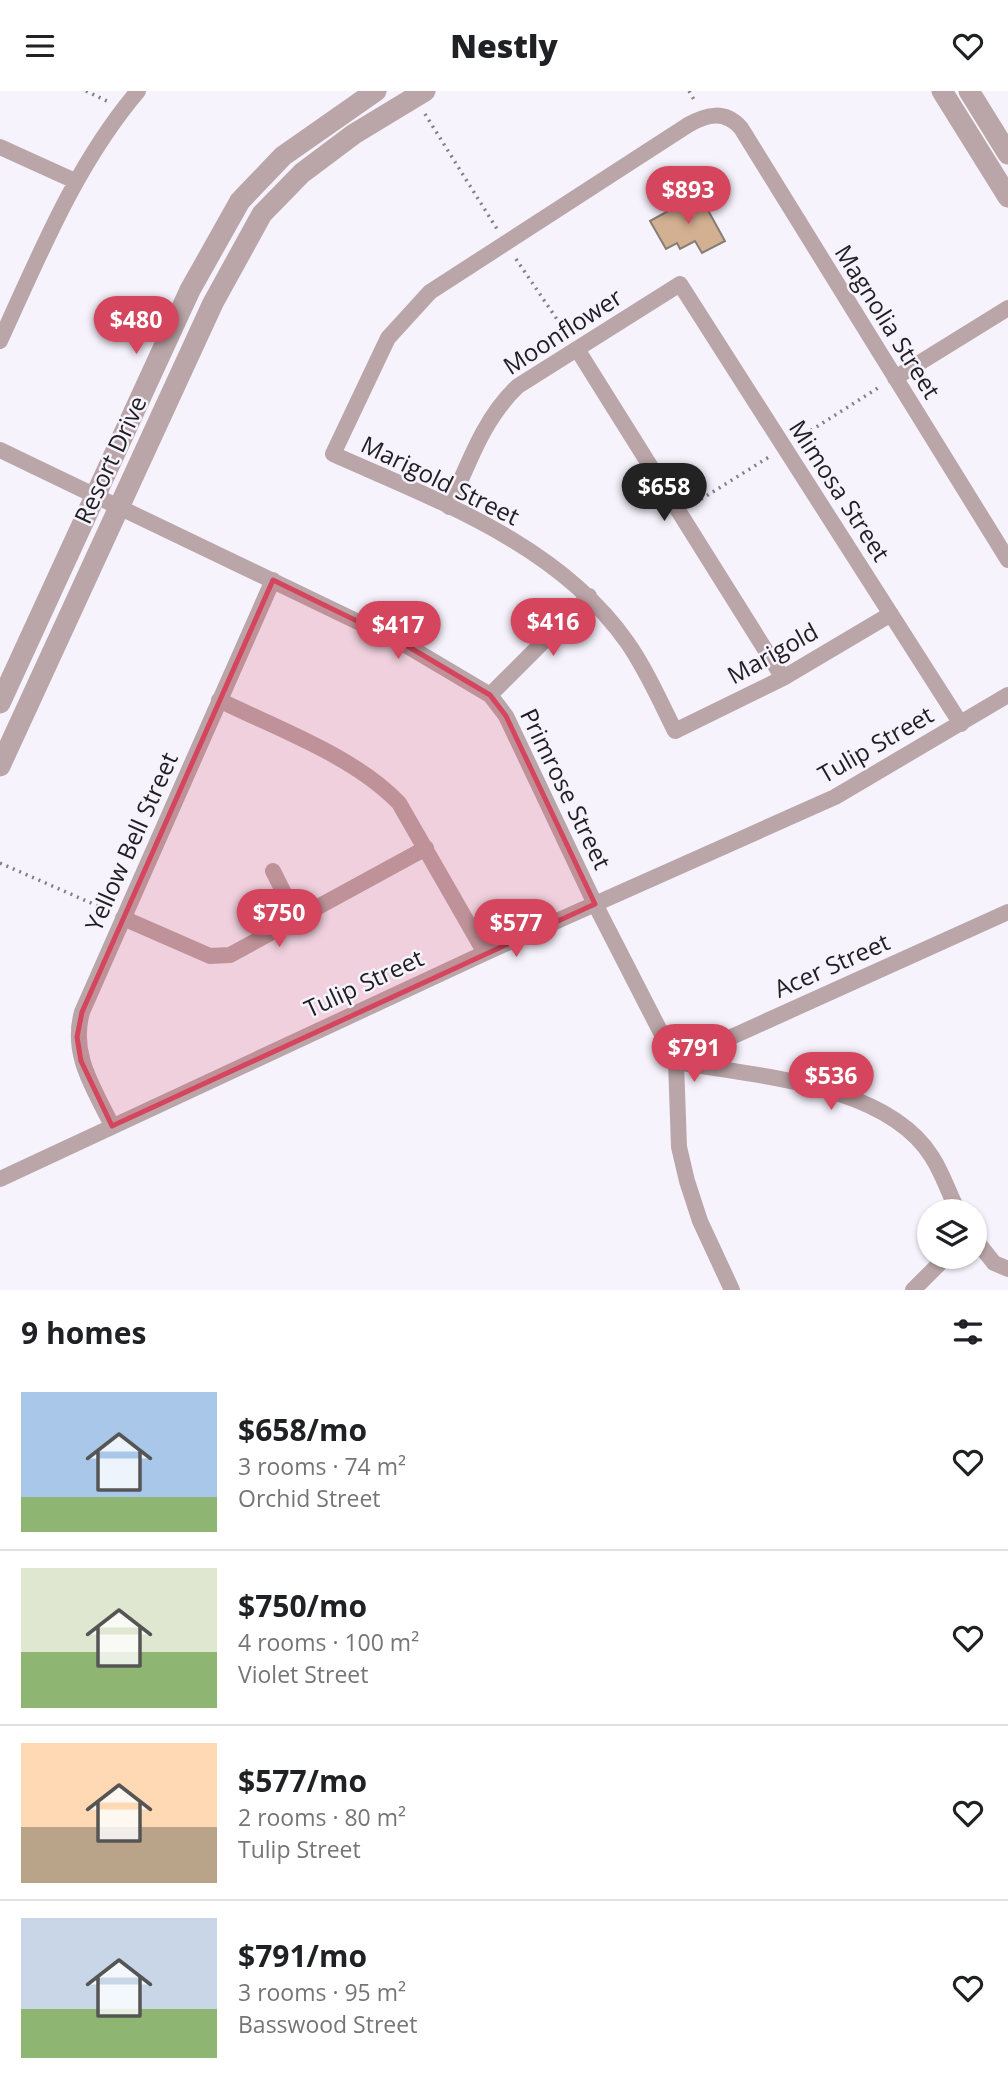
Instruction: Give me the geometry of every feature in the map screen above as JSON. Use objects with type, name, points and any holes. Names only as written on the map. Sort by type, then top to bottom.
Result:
[{"type":"street","points":[[0,341],[75,181],[98,142],[138,91]]},
{"type":"street","name":"Resort Drive","points":[[0,703],[190,290],[240,201],[283,156],[376,91]]},
{"type":"street","points":[[943,91],[1008,197]]},
{"type":"street","points":[[969,91],[1008,154]]},
{"type":"street","name":"Resort Drive","points":[[0,766],[213,303],[262,215],[302,173],[354,134],[417,93]]},
{"type":"street","name":"Marigold Street","points":[[675,731],[628,643],[589,596],[556,567],[449,506],[333,454],[375,361],[401,322],[430,292],[688,125],[704,117],[721,115]]},
{"type":"street","name":"Magnolia Street","points":[[721,115],[741,128],[1008,561]]},
{"type":"street","points":[[0,147],[75,181]]},
{"type":"street","name":"Moonflower","points":[[449,506],[484,428],[498,405],[518,386],[680,284]]},
{"type":"street","name":"Mimosa Street","points":[[680,284],[961,724]]},
{"type":"street","points":[[895,378],[1008,308]]},
{"type":"street","points":[[577,349],[783,678]]},
{"type":"street","name":"Primrose Street","points":[[0,450],[404,644],[490,695],[506,716],[595,904],[676,1062]]},
{"type":"street","name":"Yellow Bell Street","points":[[112,1126],[80,1061],[76,1037],[82,1012],[272,580]]},
{"type":"street","points":[[490,695],[589,596]]},
{"type":"street","name":"Marigold","points":[[675,731],[783,678],[891,614]]},
{"type":"street","name":"Tulip Street","points":[[0,1179],[485,953],[835,797],[1008,695]]},
{"type":"street","points":[[219,700],[381,783],[399,803],[485,953]]},
{"type":"street","points":[[123,918],[210,956],[230,955],[426,848]]},
{"type":"street","points":[[273,871],[297,919]]},
{"type":"street","name":"Acer Street","points":[[676,1062],[1008,912]]},
{"type":"street","points":[[732,1290],[699,1221],[687,1181],[679,1147],[676,1062],[803,1084],[863,1103],[904,1126],[932,1156],[952,1199]]},
{"type":"street","points":[[987,1254],[994,1263],[1008,1269]]},
{"type":"street","points":[[913,1290],[934,1269]]},
{"type":"path","points":[[86,91],[124,108]]},
{"type":"path","points":[[417,93],[505,242],[577,349]]},
{"type":"path","points":[[680,513],[895,378]]},
{"type":"path","points":[[0,863],[123,918]]},
{"type":"highlighted area","points":[[273,580],[404,644],[490,695],[506,716],[595,904],[112,1126],[81,1061],[77,1037],[82,1012]]},
{"type":"building","points":[[699,194],[725,241],[702,253],[695,241],[680,249],[677,243],[666,249],[650,221]]}]
